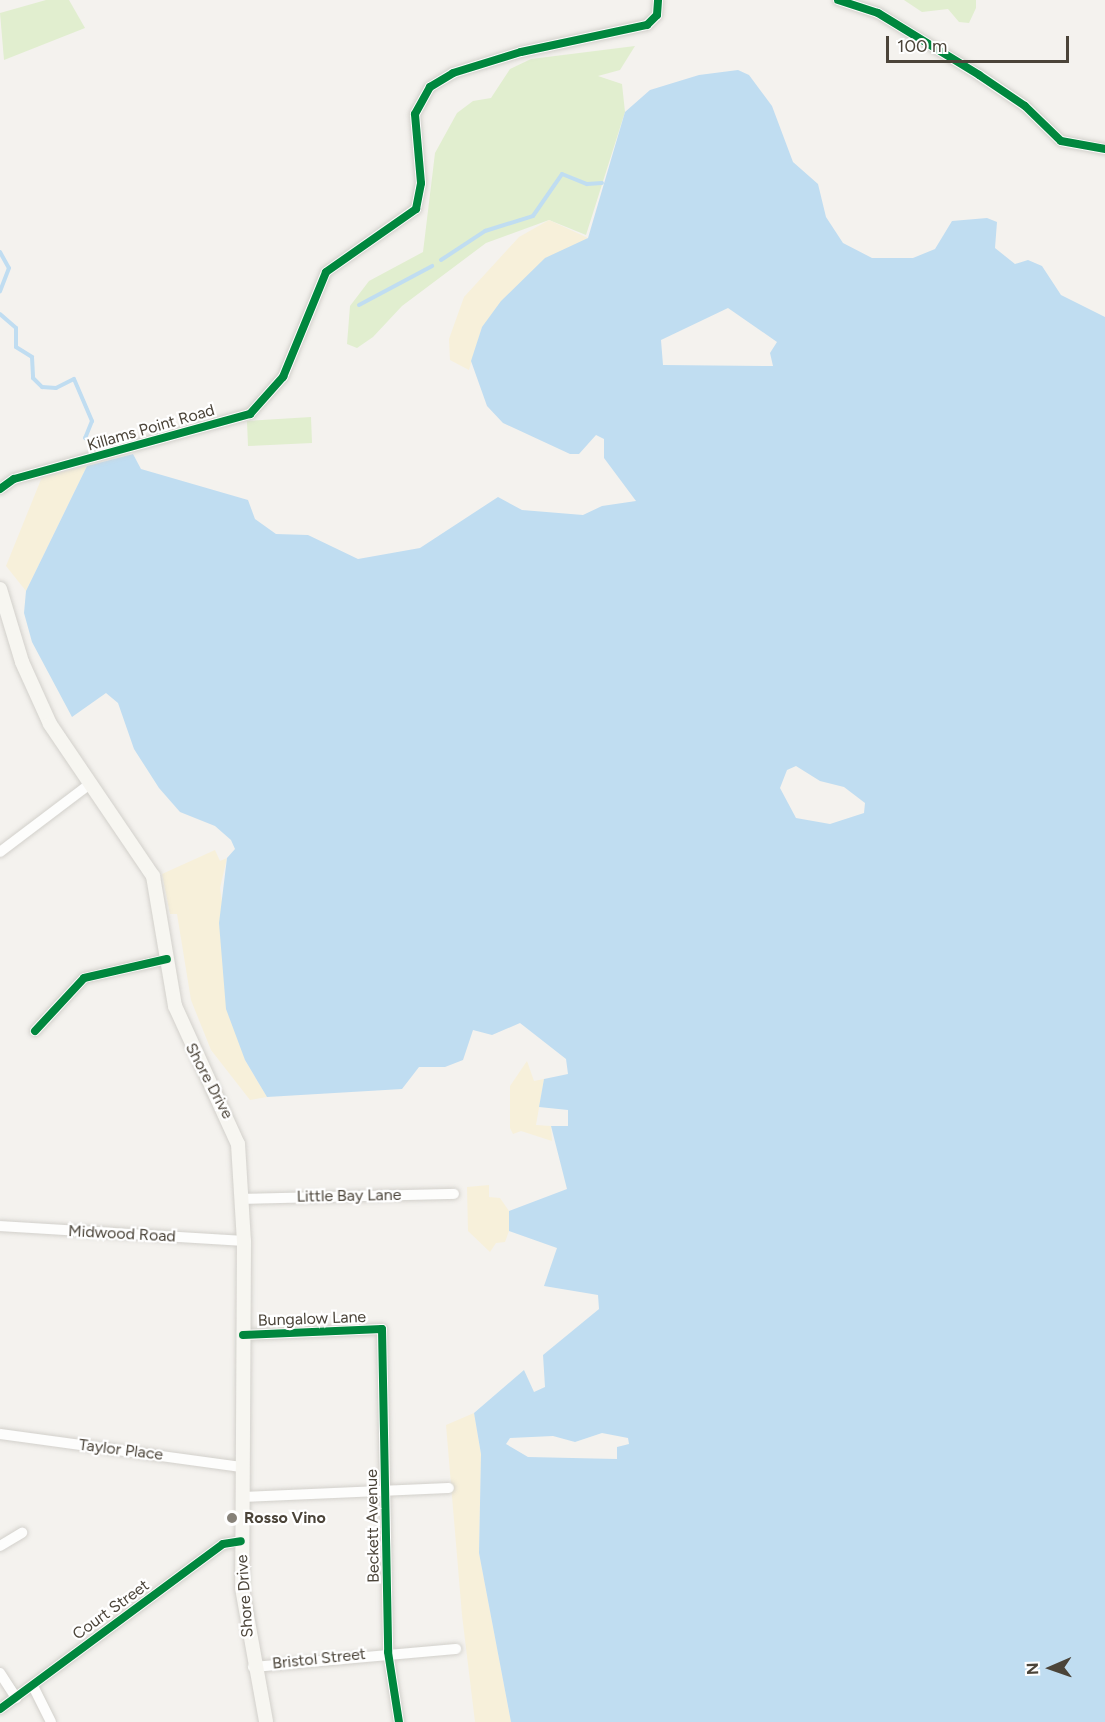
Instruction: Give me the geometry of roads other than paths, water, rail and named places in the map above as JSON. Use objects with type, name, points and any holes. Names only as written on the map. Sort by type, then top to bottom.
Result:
[{"type":"main road","name":"Shore Drive","points":[[0,589],[36,696],[90,784],[153,876],[181,1023],[233,1126],[243,1199],[244,1241],[241,1541],[243,1614],[266,1722]]},
{"type":"street","name":"Killams Point Road","points":[[0,489],[14,479],[250,414],[283,377],[326,272],[416,209],[421,183],[415,114],[430,87],[453,73],[521,52],[647,26],[657,15],[658,0]]},
{"type":"street","points":[[838,0],[878,12],[979,75],[1025,106],[1061,141],[1105,148]]},
{"type":"street","name":"Killams Point Road","points":[[0,477],[14,479]]},
{"type":"street","points":[[0,852],[90,784]]},
{"type":"street","points":[[35,1031],[84,978],[167,959]]},
{"type":"street","name":"Little Bay Lane","points":[[243,1199],[454,1194]]},
{"type":"street","name":"Midwood Road","points":[[0,1226],[244,1241]]},
{"type":"street","name":"Bungalow Lane","points":[[243,1335],[382,1329]]},
{"type":"street","name":"Beckett Avenue","points":[[382,1329],[388,1652],[399,1722]]},
{"type":"street","name":"Taylor Place","points":[[0,1434],[242,1467]]},
{"type":"street","points":[[242,1497],[449,1488]]},
{"type":"street","points":[[0,1546],[22,1533]]},
{"type":"street","name":"Court Street","points":[[0,1709],[224,1544],[241,1541]]},
{"type":"street","name":"Bristol Street","points":[[253,1667],[388,1652],[456,1649]]},
{"type":"street","points":[[0,1673],[16,1698]]},
{"type":"street","points":[[33,1686],[51,1722]]},
{"type":"water","points":[[738,70],[749,75],[772,106],[793,162],[818,184],[826,217],[843,243],[872,258],[913,258],[935,249],[952,221],[987,218],[997,222],[995,248],[1015,264],[1028,260],[1042,266],[1061,295],[1105,317],[1105,1722],[511,1722],[479,1553],[481,1454],[474,1413],[524,1370],[534,1392],[545,1387],[543,1355],[599,1309],[598,1295],[544,1286],[557,1248],[509,1231],[509,1211],[567,1189],[551,1126],[568,1126],[568,1110],[539,1107],[544,1079],[568,1074],[566,1059],[520,1023],[492,1035],[473,1030],[463,1060],[445,1067],[419,1067],[402,1089],[267,1097],[245,1060],[226,1009],[219,923],[227,858],[235,849],[231,840],[215,826],[180,812],[159,788],[134,749],[118,703],[106,693],[72,717],[32,642],[24,613],[26,591],[87,466],[133,454],[141,469],[248,500],[255,519],[276,534],[308,535],[358,559],[420,548],[498,497],[522,510],[583,515],[602,506],[636,501],[604,458],[604,439],[596,435],[579,454],[570,454],[503,423],[487,406],[471,361],[482,327],[501,301],[545,258],[588,238],[625,112],[650,90],[699,75]],"holes":[[[728,308],[777,342],[770,353],[773,366],[663,365],[661,340]],[[796,766],[820,781],[844,787],[865,803],[864,813],[830,824],[796,818],[780,788],[787,770]],[[602,1433],[628,1438],[629,1444],[617,1447],[617,1459],[528,1457],[506,1444],[510,1438],[553,1436],[575,1442]]]},
{"type":"waterway","points":[[441,260],[485,231],[533,216],[562,174],[587,184],[602,183]]},
{"type":"waterway","points":[[0,252],[9,268],[0,291]]},
{"type":"waterway","points":[[359,305],[432,266]]},
{"type":"waterway","points":[[0,314],[16,328],[16,347],[32,357],[33,378],[42,387],[56,388],[74,379],[92,421],[85,438],[103,449]]},
{"type":"place","name":"Rosso Vino","points":[[232,1518]]}]
